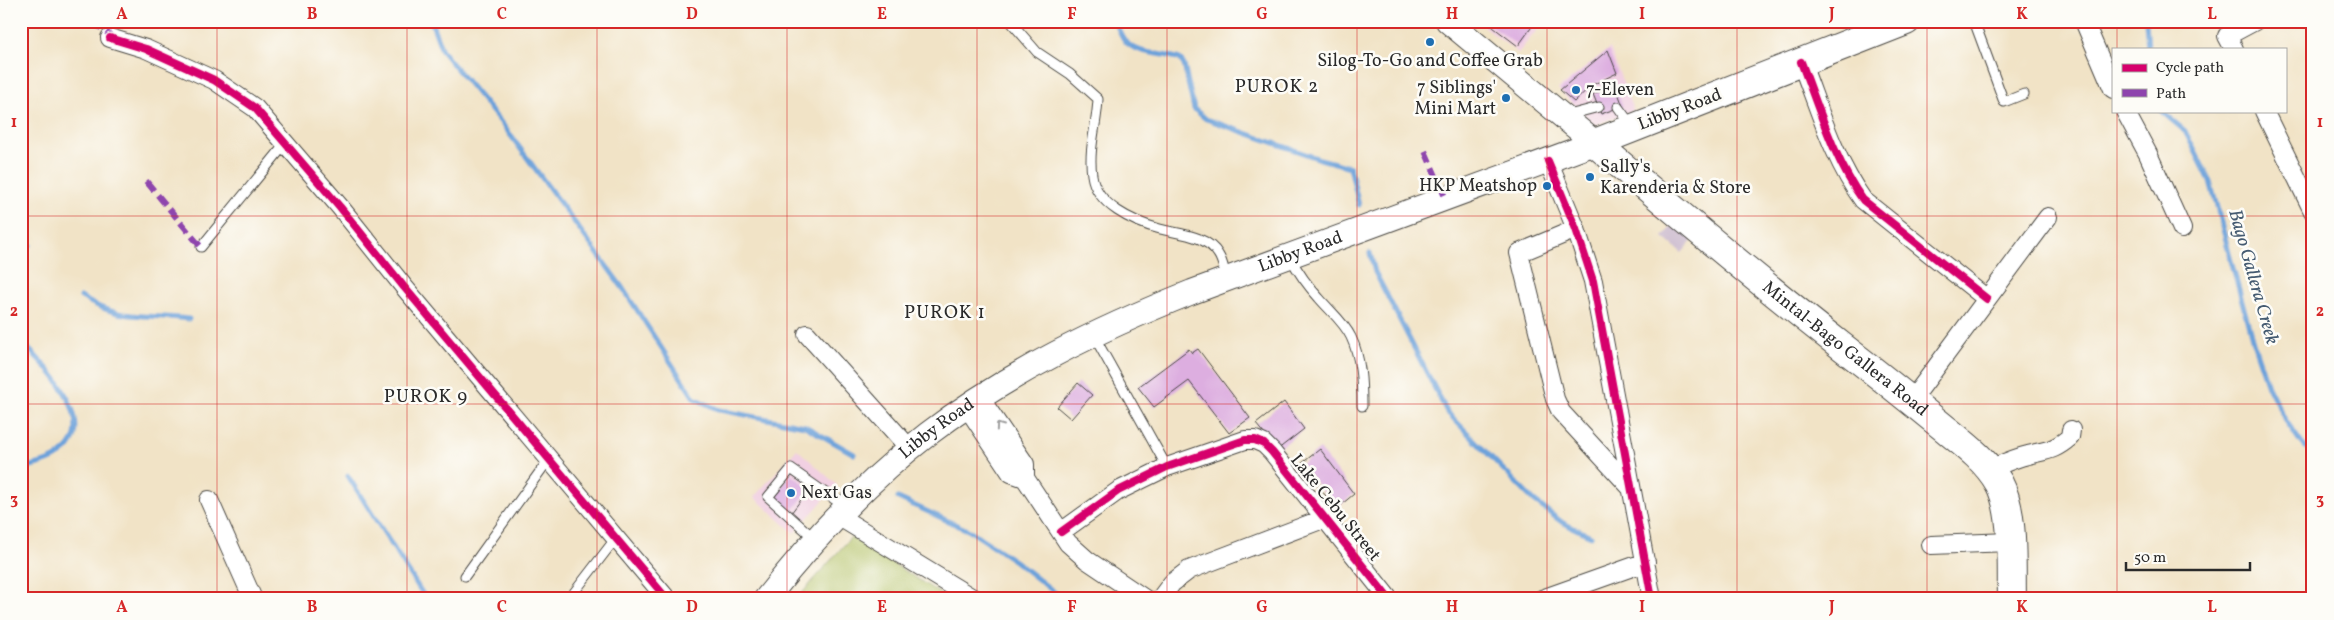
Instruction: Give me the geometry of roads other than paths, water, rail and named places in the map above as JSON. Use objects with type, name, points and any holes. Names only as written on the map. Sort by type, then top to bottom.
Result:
[{"type":"main road","points":[[1448,21],[1595,143]]},
{"type":"main road","name":"Libby Road","points":[[766,599],[842,512],[910,449],[973,403],[1032,367],[1093,335],[1142,312],[1227,279],[1595,143],[1626,118],[1801,62],[1901,22]]},
{"type":"main road","name":"Mintal-Bago Gallera Road","points":[[1595,143],[1755,278],[1911,401],[1990,469],[2000,485],[2005,500],[2010,542],[2012,599]]},
{"type":"street","points":[[2084,21],[2112,87]]},
{"type":"street","points":[[2233,48],[2227,36],[2255,21]]},
{"type":"street","points":[[110,38],[146,49],[214,80],[255,108],[616,538],[662,597]]},
{"type":"street","points":[[1801,62],[1852,186],[1863,200],[1987,299]]},
{"type":"street","points":[[2127,112],[2182,229]]},
{"type":"street","points":[[2264,112],[2313,212]]},
{"type":"street","points":[[1548,161],[1576,229],[1593,281],[1652,599]]},
{"type":"street","points":[[1911,401],[2048,217]]},
{"type":"street","points":[[1576,229],[1520,254],[1555,399],[1561,412],[1632,489]]},
{"type":"street","points":[[807,334],[910,449]]},
{"type":"street","points":[[973,403],[1025,464],[1025,478],[1076,552],[1145,599]]},
{"type":"street","points":[[1990,469],[2027,455],[2044,453],[2058,447],[2070,437],[2072,430]]},
{"type":"street","name":"Lake Cebu Street","points":[[1167,467],[1233,443],[1255,440],[1264,444],[1388,599]]},
{"type":"street","points":[[1061,532],[1118,491],[1167,467]]},
{"type":"street","points":[[209,500],[253,599]]},
{"type":"street","points":[[842,512],[974,599]]},
{"type":"street","points":[[1160,599],[1172,583],[1190,570],[1323,519]]},
{"type":"street","points":[[1931,545],[2010,542]]},
{"type":"street","points":[[1542,599],[1646,562]]},
{"type":"lane","points":[[1010,21],[1037,52],[1070,74],[1098,99],[1098,121],[1090,148],[1092,177],[1102,199],[1128,217],[1201,239],[1218,253],[1227,279]]},
{"type":"lane","points":[[1974,21],[2004,102],[2024,94]]},
{"type":"lane","points":[[1564,116],[1599,106]]},
{"type":"lane","points":[[201,248],[286,143]]},
{"type":"lane","points":[[1290,256],[1306,283],[1341,322],[1351,337],[1361,380],[1362,406]]},
{"type":"lane","points":[[1093,335],[1167,467]]},
{"type":"lane","points":[[465,576],[550,459]]},
{"type":"lane","points":[[816,540],[768,497],[791,469],[842,512]]},
{"type":"lane","points":[[569,599],[616,538]]},
{"type":"waterway","points":[[431,21],[442,51],[503,125],[622,287],[694,398],[719,410],[805,426],[854,454]]},
{"type":"waterway","points":[[1114,21],[1124,40],[1131,46],[1144,52],[1180,59],[1184,65],[1194,109],[1206,119],[1320,159],[1350,167],[1359,205]]},
{"type":"waterway","name":"Bago Gallera Creek","points":[[2146,21],[2148,48]]},
{"type":"waterway","name":"Bago Gallera Creek","points":[[2162,112],[2185,131],[2210,181],[2253,342],[2268,386],[2284,418],[2302,444],[2313,454]]},
{"type":"waterway","points":[[21,235],[30,245]]},
{"type":"waterway","points":[[1370,253],[1375,272],[1447,412],[1534,501],[1563,523],[1591,536]]},
{"type":"waterway","points":[[81,297],[109,311],[122,314],[189,319]]},
{"type":"waterway","points":[[21,341],[47,368],[60,385],[70,402],[75,417],[76,430],[72,442],[65,451],[39,464],[21,468]]},
{"type":"waterway","points":[[348,476],[426,599]]},
{"type":"waterway","points":[[898,498],[972,532],[1015,561],[1063,599]]},
{"type":"place","name":"Silog-To-Go and Coffee Grab","points":[[1430,42]]},
{"type":"place","name":"7-Eleven","points":[[1576,90]]},
{"type":"place","name":"7 Siblings' Mini Mart","points":[[1506,98]]},
{"type":"place","name":"Sally's Karenderia & Store","points":[[1590,177]]},
{"type":"place","name":"HKP Meatshop","points":[[1547,186]]},
{"type":"place","name":"Next Gas","points":[[791,493]]},
{"type":"district","name":"PUROK 2","points":[[1277,87]]},
{"type":"district","name":"PUROK 1","points":[[945,313]]},
{"type":"district","name":"PUROK 9","points":[[426,397]]}]
